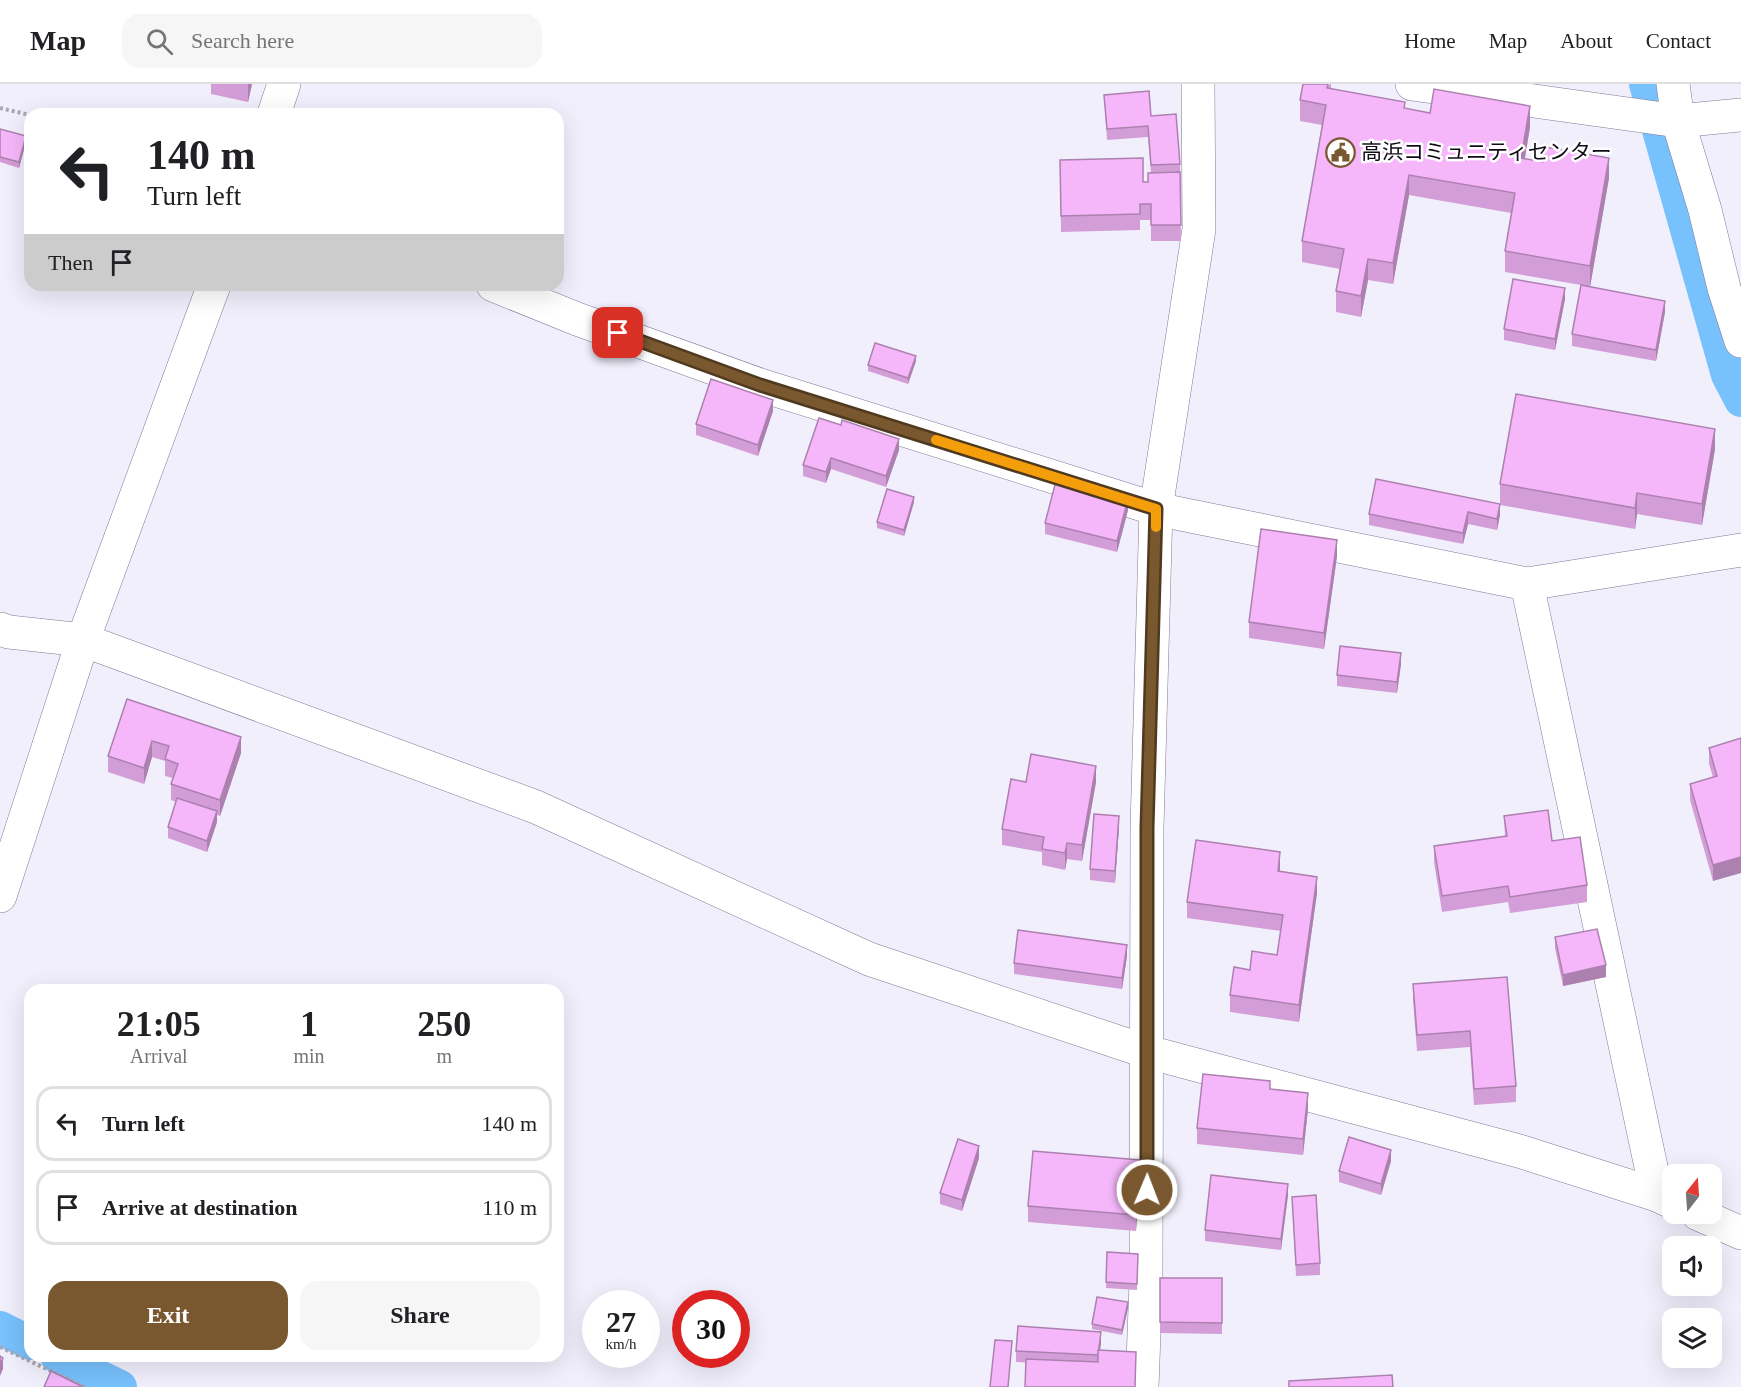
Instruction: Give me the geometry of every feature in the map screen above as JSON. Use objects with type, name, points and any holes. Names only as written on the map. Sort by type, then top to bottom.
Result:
[{"type":"street","points":[[276,108],[284,84]]},
{"type":"street","points":[[1142,1387],[1146,1282],[1147,828],[1156,509],[1199,229],[1198,84]]},
{"type":"street","points":[[1412,84],[1678,121],[1741,115]]},
{"type":"street","points":[[1673,84],[1678,121],[1741,341]]},
{"type":"street","points":[[0,896],[84,640],[212,291]]},
{"type":"street","points":[[508,291],[577,319],[760,385],[1156,509],[1527,584],[1741,550]]},
{"type":"street","points":[[1527,584],[1662,1186]]},
{"type":"street","points":[[0,629],[9,632],[84,640],[536,807],[869,959],[1148,1052],[1519,1151],[1662,1198]]},
{"type":"street","points":[[1721,1224],[1741,1233]]},
{"type":"path","points":[[0,108],[24,114]]},
{"type":"path","points":[[0,1347],[24,1358]]},
{"type":"path","points":[[32,1362],[85,1387]]},
{"type":"building","points":[[1303,84],[1328,84],[1327,88],[1405,102],[1404,108],[1430,113],[1434,89],[1530,106],[1521,158],[1543,162],[1546,147],[1609,158],[1590,266],[1505,251],[1515,193],[1409,175],[1393,263],[1368,259],[1361,296],[1336,291],[1344,249],[1302,241],[1326,105],[1300,100]]},
{"type":"building","points":[[1149,91],[1151,116],[1176,114],[1180,164],[1151,165],[1148,126],[1107,129],[1104,95]]},
{"type":"building","points":[[0,129],[24,135],[19,162],[0,157]]},
{"type":"building","points":[[1143,158],[1143,182],[1148,182],[1148,173],[1180,172],[1181,225],[1151,225],[1151,204],[1140,204],[1140,214],[1061,216],[1060,160]]},
{"type":"building","points":[[1513,279],[1565,288],[1555,339],[1504,329]]},
{"type":"building","points":[[1581,285],[1665,301],[1656,350],[1572,334]]},
{"type":"building","points":[[875,343],[916,356],[908,378],[868,365]]},
{"type":"building","points":[[711,379],[773,400],[758,445],[696,424]]},
{"type":"building","points":[[1516,394],[1715,429],[1702,504],[1637,493],[1635,508],[1500,484]]},
{"type":"building","points":[[819,418],[841,425],[842,420],[899,439],[886,476],[831,458],[826,472],[803,465]]},
{"type":"building","points":[[1376,479],[1500,504],[1497,519],[1468,512],[1463,533],[1369,514]]},
{"type":"building","points":[[1056,481],[1128,499],[1117,541],[1045,523]]},
{"type":"building","points":[[887,489],[914,497],[904,530],[877,522]]},
{"type":"building","points":[[1261,529],[1337,540],[1324,633],[1249,622]]},
{"type":"building","points":[[1340,646],[1401,653],[1397,682],[1337,675]]},
{"type":"building","points":[[127,699],[241,737],[220,800],[171,784],[178,764],[165,759],[169,746],[152,741],[144,768],[108,756]]},
{"type":"building","points":[[1741,738],[1741,857],[1713,865],[1690,784],[1717,776],[1709,748]]},
{"type":"building","points":[[1031,754],[1096,766],[1082,845],[1067,843],[1065,853],[1042,849],[1044,837],[1002,829],[1011,779],[1026,782]]},
{"type":"building","points":[[177,798],[217,811],[207,841],[168,827]]},
{"type":"building","points":[[1548,810],[1552,841],[1580,837],[1587,885],[1510,897],[1508,886],[1442,896],[1434,846],[1507,836],[1504,816]]},
{"type":"building","points":[[1094,814],[1119,816],[1115,871],[1090,869]]},
{"type":"building","points":[[1196,840],[1280,852],[1278,871],[1317,877],[1299,1005],[1230,995],[1234,967],[1250,970],[1252,951],[1277,955],[1283,915],[1187,902]]},
{"type":"building","points":[[1597,929],[1606,965],[1563,975],[1555,937]]},
{"type":"building","points":[[1018,930],[1127,945],[1122,978],[1014,963]]},
{"type":"building","points":[[1507,977],[1516,1086],[1474,1089],[1470,1031],[1417,1035],[1413,984]]},
{"type":"building","points":[[1203,1074],[1270,1081],[1270,1089],[1308,1093],[1303,1139],[1197,1128]]},
{"type":"building","points":[[1349,1137],[1391,1150],[1381,1184],[1339,1171]]},
{"type":"building","points":[[958,1139],[979,1146],[962,1200],[940,1193]]},
{"type":"building","points":[[1033,1151],[1140,1160],[1136,1215],[1028,1206]]},
{"type":"building","points":[[1211,1175],[1288,1184],[1281,1239],[1205,1230]]},
{"type":"building","points":[[1316,1195],[1320,1263],[1296,1265],[1292,1197]]},
{"type":"building","points":[[1107,1252],[1138,1254],[1137,1284],[1106,1282]]},
{"type":"building","points":[[1160,1278],[1222,1278],[1222,1323],[1160,1322]]},
{"type":"building","points":[[1097,1297],[1128,1302],[1122,1330],[1092,1324]]},
{"type":"building","points":[[1018,1326],[1101,1332],[1098,1355],[1016,1351]]},
{"type":"building","points":[[995,1340],[1012,1341],[1008,1387],[990,1387]]},
{"type":"building","points":[[1098,1350],[1136,1352],[1135,1387],[1025,1387],[1026,1359],[1098,1362]]},
{"type":"building","points":[[51,1371],[83,1387],[44,1387]]},
{"type":"building","points":[[1392,1375],[1393,1387],[1289,1387],[1289,1381]]},
{"type":"waterway","points":[[1646,84],[1728,375],[1741,400]]},
{"type":"waterway","points":[[0,1328],[24,1340]]},
{"type":"waterway","points":[[69,1362],[120,1387]]},
{"type":"slow traffic","points":[[936,440],[1156,509],[1156,527]]},
{"type":"place","name":"高浜コミュニティセンター","points":[[1340,152]]},
{"type":"route","points":[[618,333],[760,385],[1156,509],[1147,828],[1147,1190]]}]
